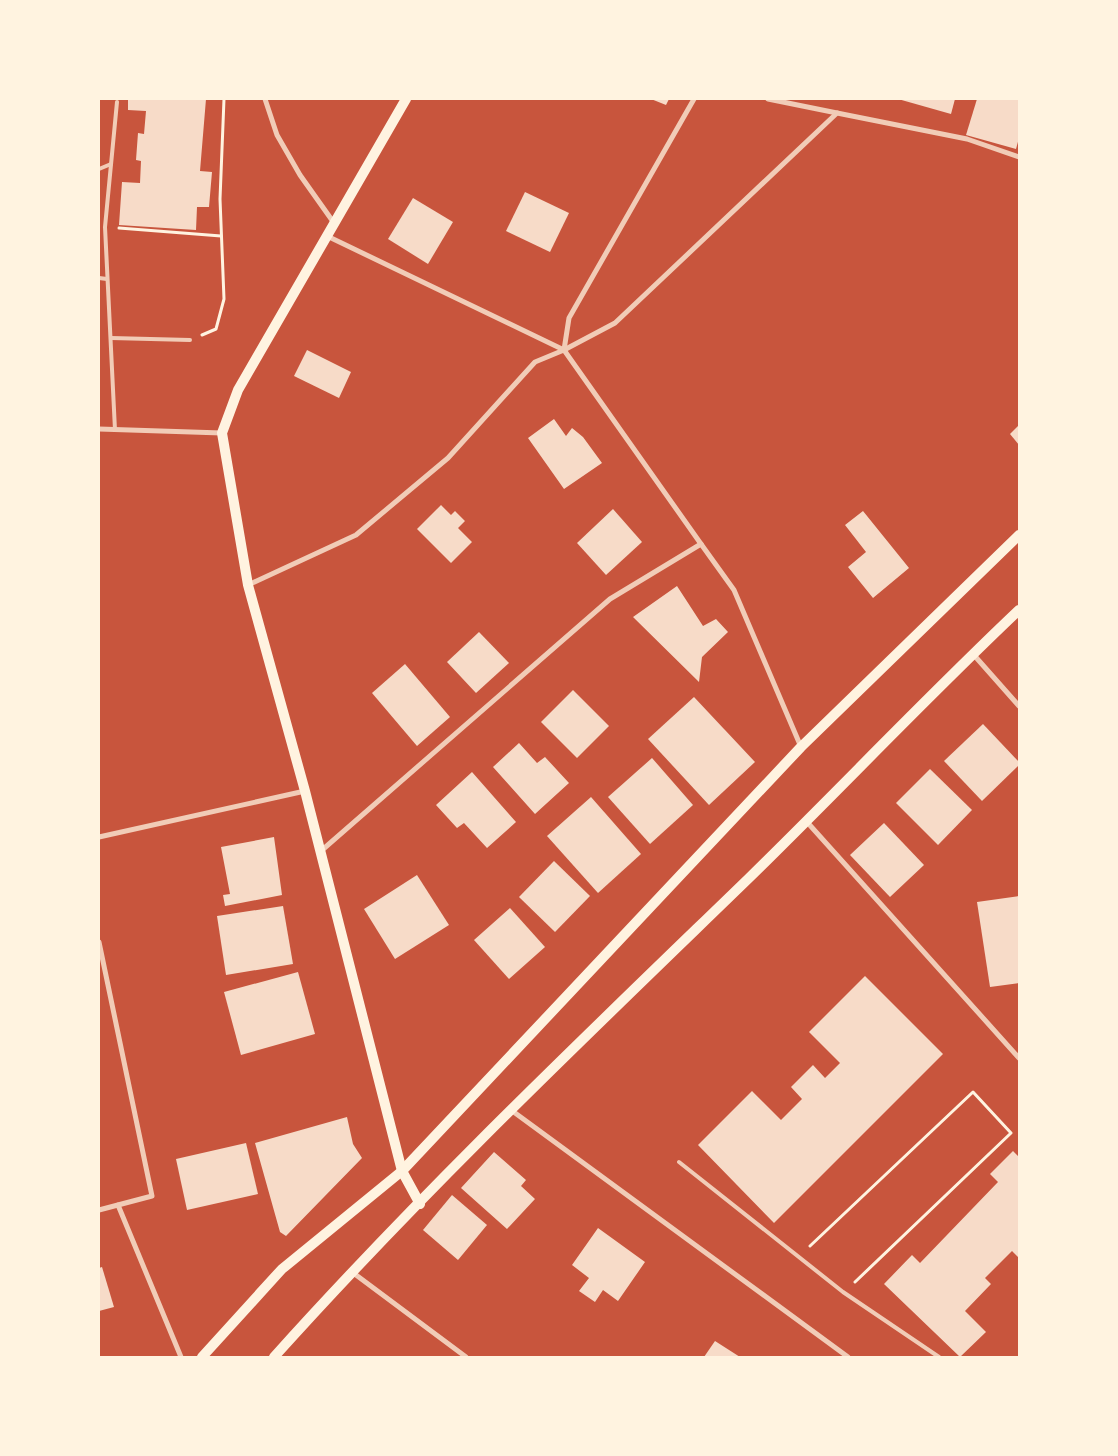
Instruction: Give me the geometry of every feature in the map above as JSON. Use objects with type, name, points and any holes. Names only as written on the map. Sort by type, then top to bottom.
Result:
[{"type":"main road","points":[[406,99],[238,390],[222,433],[248,585],[305,791],[402,1171],[420,1204]]},
{"type":"main road","points":[[202,1357],[282,1269],[402,1171],[801,747],[1019,535]]},
{"type":"main road","points":[[274,1357],[351,1271],[420,1204],[511,1110],[807,822],[1019,610]]},
{"type":"street","points":[[265,99],[277,135],[300,176],[334,223]]},
{"type":"street","points":[[564,350],[570,318],[694,99]]},
{"type":"street","points":[[768,99],[967,139],[1019,157]]},
{"type":"street","points":[[248,585],[356,535],[448,458],[535,362],[564,350],[615,322],[837,113]]},
{"type":"street","points":[[327,236],[564,350],[734,590],[801,747]]},
{"type":"street","points":[[99,429],[222,433]]},
{"type":"street","points":[[320,852],[610,598],[702,544]]},
{"type":"street","points":[[973,654],[1019,706]]},
{"type":"street","points":[[99,837],[305,791]]},
{"type":"street","points":[[807,822],[1019,1058]]},
{"type":"street","points":[[99,942],[152,1196],[99,1210]]},
{"type":"street","points":[[99,976],[107,974]]},
{"type":"street","points":[[511,1110],[848,1357]]},
{"type":"street","points":[[118,1205],[181,1357]]},
{"type":"street","points":[[351,1271],[466,1357]]},
{"type":"lane","points":[[115,430],[105,227],[117,102]]},
{"type":"lane","points":[[99,169],[111,164]]},
{"type":"lane","points":[[99,278],[107,279]]},
{"type":"lane","points":[[111,338],[190,340]]},
{"type":"lane","points":[[679,1162],[844,1292],[939,1357]]},
{"type":"path","points":[[190,340],[216,329],[224,299],[220,199],[224,99]]},
{"type":"path","points":[[105,227],[221,236]]},
{"type":"path","points":[[798,1257],[973,1092],[1011,1133],[844,1292]]},
{"type":"building","points":[[128,99],[206,99],[200,171],[212,172],[209,207],[197,207],[196,230],[119,225],[122,182],[140,183],[141,161],[136,160],[138,133],[144,134],[146,111],[128,110]]},
{"type":"building","points":[[651,99],[669,99],[666,105]]},
{"type":"building","points":[[898,99],[955,99],[951,114]]},
{"type":"building","points":[[977,99],[1019,99],[1019,138],[1016,149],[966,135]]},
{"type":"building","points":[[525,192],[569,213],[550,252],[506,231]]},
{"type":"building","points":[[413,198],[453,222],[428,264],[388,239]]},
{"type":"building","points":[[307,350],[351,372],[339,398],[294,376]]},
{"type":"building","points":[[554,419],[566,436],[572,428],[583,437],[602,463],[564,489],[528,438]]},
{"type":"building","points":[[1019,425],[1019,445],[1010,434]]},
{"type":"building","points":[[441,505],[451,515],[455,511],[465,521],[458,528],[472,542],[451,563],[417,529]]},
{"type":"building","points":[[613,509],[642,542],[606,575],[577,543]]},
{"type":"building","points":[[863,511],[909,568],[873,598],[848,567],[866,552],[845,525]]},
{"type":"building","points":[[677,586],[703,626],[716,619],[728,632],[702,657],[699,682],[633,617]]},
{"type":"building","points":[[479,632],[509,663],[476,693],[447,662]]},
{"type":"building","points":[[405,664],[450,717],[417,746],[372,693]]},
{"type":"building","points":[[573,690],[609,726],[577,758],[541,722]]},
{"type":"building","points":[[694,697],[755,762],[709,805],[648,739]]},
{"type":"building","points":[[983,724],[1019,762],[1019,765],[982,801],[944,761]]},
{"type":"building","points":[[519,743],[537,763],[545,757],[569,783],[535,814],[493,767]]},
{"type":"building","points":[[652,758],[693,805],[650,844],[608,797]]},
{"type":"building","points":[[930,769],[972,810],[938,845],[896,803]]},
{"type":"building","points":[[472,772],[516,822],[487,848],[464,823],[457,828],[436,805]]},
{"type":"building","points":[[591,797],[641,854],[598,893],[547,836]]},
{"type":"building","points":[[884,823],[924,865],[890,897],[850,855]]},
{"type":"building","points":[[274,837],[282,895],[225,906],[223,895],[230,894],[221,847]]},
{"type":"building","points":[[554,861],[590,896],[555,932],[519,897]]},
{"type":"building","points":[[417,875],[449,925],[395,959],[364,909]]},
{"type":"building","points":[[1019,896],[1019,983],[990,987],[977,902]]},
{"type":"building","points":[[283,906],[293,964],[226,975],[217,916]]},
{"type":"building","points":[[510,908],[545,947],[509,979],[474,940]]},
{"type":"building","points":[[298,972],[315,1034],[241,1055],[224,992]]},
{"type":"building","points":[[865,976],[943,1054],[774,1223],[698,1145],[752,1091],[781,1120],[802,1099],[791,1087],[813,1065],[825,1078],[840,1063],[809,1032]]},
{"type":"building","points":[[347,1117],[353,1144],[362,1158],[286,1236],[280,1232],[255,1143]]},
{"type":"building","points":[[246,1143],[258,1194],[187,1210],[176,1159]]},
{"type":"building","points":[[1013,1151],[1019,1157],[1019,1258],[1012,1251],[985,1278],[991,1284],[965,1311],[986,1332],[960,1357],[884,1284],[912,1255],[920,1263],[998,1182],[990,1174]]},
{"type":"building","points":[[494,1152],[526,1180],[521,1186],[535,1199],[507,1229],[461,1188]]},
{"type":"building","points":[[452,1195],[487,1225],[458,1260],[423,1230]]},
{"type":"building","points":[[598,1228],[645,1262],[618,1301],[603,1290],[595,1302],[579,1291],[589,1278],[572,1265]]},
{"type":"building","points":[[102,1267],[114,1307],[99,1311],[99,1268]]},
{"type":"building","points":[[715,1341],[740,1357],[704,1357]]}]
